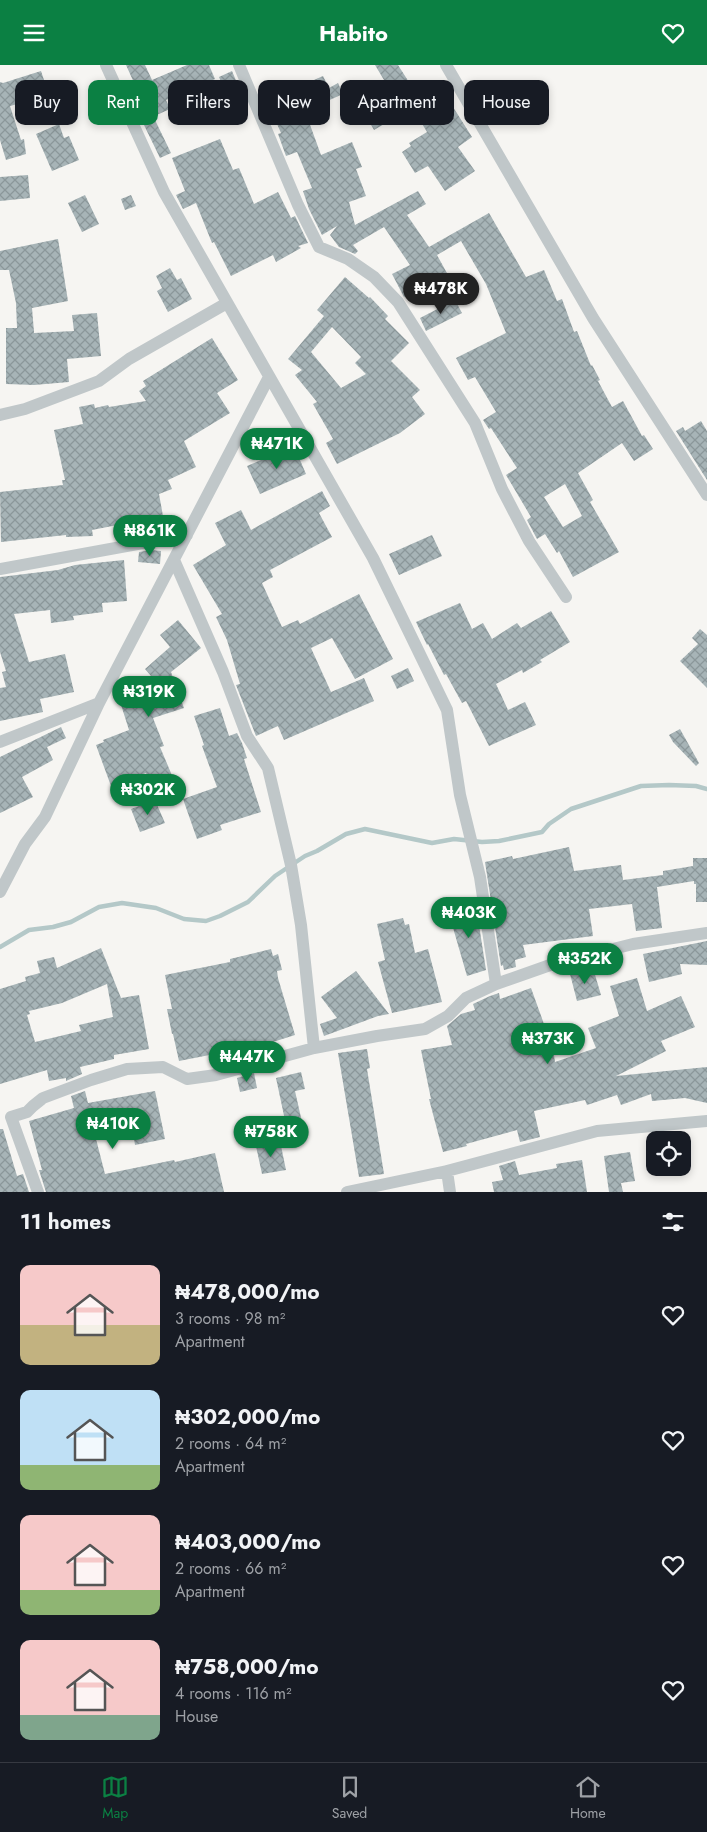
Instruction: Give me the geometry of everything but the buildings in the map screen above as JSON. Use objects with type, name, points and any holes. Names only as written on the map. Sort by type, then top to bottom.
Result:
[{"type":"street","points":[[106,65],[164,192],[373,558],[447,711],[460,795],[480,877],[496,984]]},
{"type":"street","points":[[239,65],[298,205],[319,247],[348,259],[374,277],[398,302],[475,423],[502,489],[529,541],[566,597]]},
{"type":"street","points":[[446,65],[593,318],[707,495]]},
{"type":"street","points":[[0,415],[24,409],[98,381],[129,359],[227,303]]},
{"type":"street","points":[[0,892],[25,844],[45,817],[99,703],[269,377]]},
{"type":"street","points":[[0,569],[187,535]]},
{"type":"street","points":[[174,560],[223,672],[247,736],[268,768],[291,865],[300,917],[314,1047]]},
{"type":"street","points":[[0,743],[99,703]]},
{"type":"street","points":[[38,1192],[11,1117],[27,1112],[43,1098],[127,1069],[163,1067],[187,1079],[216,1075],[314,1047],[424,1029],[448,1016],[466,998],[496,984],[553,963],[642,943],[707,933]]},
{"type":"street","points":[[347,1192],[447,1171],[597,1131],[707,1121]]},
{"type":"street","points":[[447,1171],[450,1192]]},
{"type":"waterway","points":[[0,947],[29,930],[53,927],[71,922],[99,907],[122,903],[156,908],[184,919],[206,921],[248,902],[275,876],[305,856],[346,834],[365,829],[432,843],[454,839],[482,842],[499,841],[542,832],[549,824],[571,809],[641,786],[696,786],[707,789]]}]
